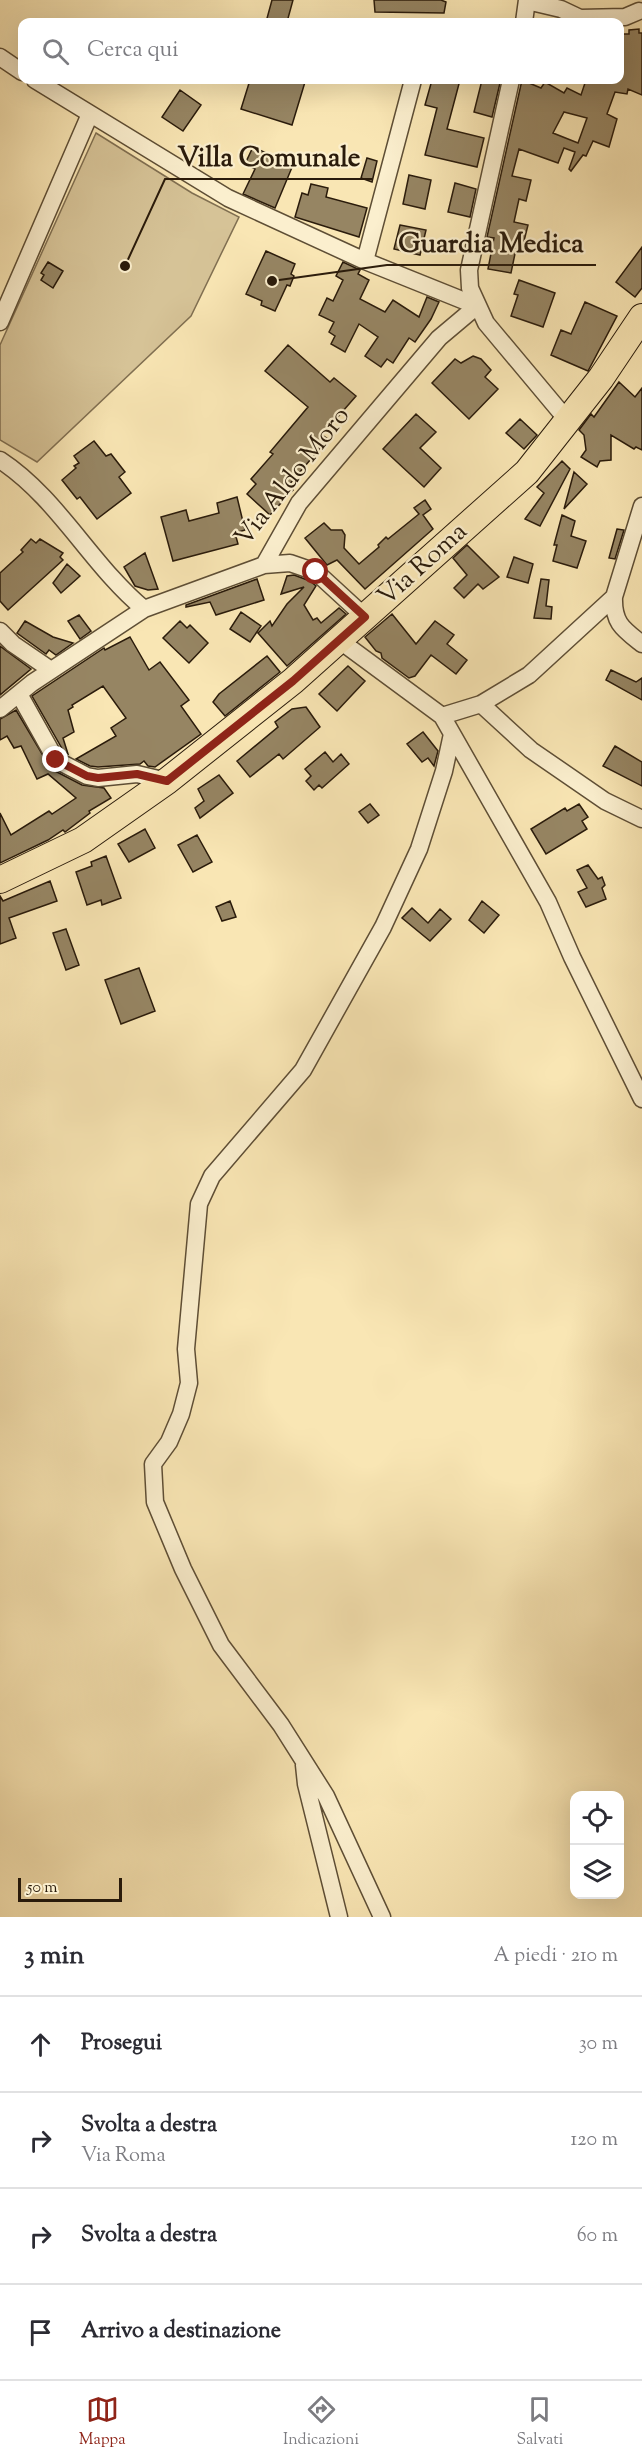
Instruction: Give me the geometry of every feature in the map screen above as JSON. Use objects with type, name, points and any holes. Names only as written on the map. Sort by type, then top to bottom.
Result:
[{"type":"main road","name":"Via Roma","points":[[0,880],[83,840],[167,781],[293,681],[526,472],[601,378],[642,317]]},
{"type":"street","points":[[525,18],[527,0],[561,9],[580,18],[625,17],[638,9]]},
{"type":"street","points":[[0,57],[18,69]]},
{"type":"street","points":[[41,84],[228,198],[365,261],[477,306]]},
{"type":"street","points":[[365,261],[412,84]]},
{"type":"street","points":[[511,84],[469,270],[470,288],[486,323],[568,421]]},
{"type":"street","points":[[0,322],[90,114]]},
{"type":"street","name":"Via Aldo Moro","points":[[0,709],[51,670],[144,609],[264,565],[299,503],[439,338],[477,306]]},
{"type":"street","points":[[0,460],[15,469],[75,533],[112,579],[144,609]]},
{"type":"street","points":[[642,506],[614,597],[614,610],[620,627],[642,644]]},
{"type":"street","points":[[264,565],[290,563],[316,572],[365,617]]},
{"type":"street","points":[[442,717],[481,704],[529,675],[614,597]]},
{"type":"street","points":[[0,632],[51,670]]},
{"type":"street","points":[[339,640],[442,717],[548,902],[572,957],[642,1099]]},
{"type":"street","points":[[19,694],[56,760],[87,776],[98,778],[137,774],[167,781]]},
{"type":"street","points":[[481,704],[531,750],[605,801],[642,819]]},
{"type":"street","points":[[382,1917],[326,1796],[281,1725],[221,1645],[183,1569],[155,1502],[153,1464],[169,1442],[181,1414],[189,1383],[186,1349],[199,1204],[212,1176],[303,1070],[383,927],[419,849],[444,771],[452,734]]},
{"type":"street","points":[[304,1761],[306,1784],[339,1917]]},
{"type":"shaded area","points":[[96,133],[192,193],[239,217],[191,316],[37,462],[0,440],[0,345]]},
{"type":"building","points":[[272,0],[293,0],[288,18],[267,18]]},
{"type":"building","points":[[374,0],[441,0],[446,2],[444,13],[375,12]]},
{"type":"building","points":[[639,29],[639,33],[642,33],[642,95],[628,89],[627,94],[615,92],[607,114],[617,119],[609,147],[593,141],[586,156],[583,155],[571,171],[569,169],[575,152],[564,148],[558,163],[519,149],[512,176],[531,180],[526,201],[519,199],[514,222],[528,225],[523,245],[517,244],[511,273],[488,269],[494,238],[487,237],[521,84],[532,84],[541,88],[544,84],[548,84],[564,93],[567,88],[581,95],[585,84],[624,84],[624,34],[629,34],[629,30]],"holes":[[[564,112],[587,118],[578,143],[553,133]]]},
{"type":"building","points":[[249,84],[304,84],[292,125],[241,109]]},
{"type":"building","points":[[431,84],[459,84],[447,129],[484,138],[477,167],[425,155],[437,108],[425,105]]},
{"type":"building","points":[[481,84],[500,84],[492,117],[474,112]]},
{"type":"building","points":[[180,90],[201,105],[183,131],[162,117]]},
{"type":"building","points":[[253,147],[293,165],[275,208],[243,194],[255,169],[245,164]]},
{"type":"building","points":[[367,158],[377,161],[372,182],[361,178]]},
{"type":"building","points":[[409,175],[431,180],[425,209],[403,204]]},
{"type":"building","points":[[455,183],[476,189],[470,217],[448,212]]},
{"type":"building","points":[[311,184],[328,188],[326,197],[367,208],[359,237],[295,217],[302,193],[308,195]]},
{"type":"building","points":[[400,225],[426,230],[420,255],[394,249]]},
{"type":"building","points":[[642,247],[642,288],[635,297],[616,282]]},
{"type":"building","points":[[266,251],[295,264],[290,286],[287,285],[275,311],[261,305],[262,301],[246,294]]},
{"type":"building","points":[[48,262],[63,271],[53,288],[41,280],[44,275],[41,273]]},
{"type":"building","points":[[343,262],[360,270],[358,274],[369,280],[360,299],[385,312],[393,300],[419,317],[427,297],[439,302],[431,319],[415,342],[409,338],[393,363],[387,359],[381,367],[365,356],[378,337],[359,324],[345,352],[331,344],[335,336],[329,332],[334,322],[319,315],[327,298],[333,301],[343,280],[336,276]]},
{"type":"building","points":[[519,280],[555,293],[543,327],[511,316],[518,295],[514,294]]},
{"type":"building","points":[[585,302],[617,316],[588,371],[551,355],[561,330],[571,334]]},
{"type":"building","points":[[288,345],[330,382],[334,378],[356,396],[322,435],[328,439],[288,486],[293,490],[270,515],[247,494],[256,484],[251,479],[273,454],[270,452],[308,407],[265,371]]},
{"type":"building","points":[[473,356],[481,359],[491,370],[485,377],[498,389],[469,419],[432,383],[455,359],[461,363]]},
{"type":"building","points":[[619,382],[635,397],[642,388],[642,450],[636,447],[634,449],[611,435],[611,460],[600,461],[597,467],[581,457],[586,450],[584,435],[579,430],[591,414],[594,417]]},
{"type":"building","points":[[416,414],[436,432],[420,448],[441,468],[424,487],[383,449]]},
{"type":"building","points":[[520,419],[537,435],[524,449],[506,433]]},
{"type":"building","points":[[94,441],[106,456],[111,454],[125,472],[119,477],[131,493],[97,519],[80,497],[77,499],[62,480],[79,463],[74,456]]},
{"type":"building","points":[[562,461],[570,469],[540,526],[525,519],[544,493],[537,487]]},
{"type":"building","points":[[574,472],[587,484],[564,509]]},
{"type":"building","points":[[237,497],[245,530],[235,533],[238,544],[173,561],[161,517],[186,510],[189,521],[219,513],[217,503]]},
{"type":"building","points":[[425,500],[431,509],[423,515],[433,529],[365,589],[337,560],[327,565],[305,538],[324,523],[331,530],[342,530],[345,535],[344,548],[359,564],[379,547],[378,545],[386,537],[388,539],[419,514],[414,508]]},
{"type":"building","points":[[562,515],[575,521],[571,536],[586,541],[577,568],[553,561],[557,545],[554,545]]},
{"type":"building","points":[[617,529],[624,530],[615,559],[609,558]]},
{"type":"building","points":[[31,539],[36,543],[40,539],[63,553],[60,557],[63,560],[8,610],[0,601],[0,573],[23,552],[21,550]]},
{"type":"building","points":[[467,545],[499,577],[483,589],[478,584],[464,598],[454,588],[467,575],[453,558]]},
{"type":"building","points":[[145,553],[158,589],[148,590],[135,586],[124,567]]},
{"type":"building","points":[[514,557],[533,564],[528,583],[507,577]]},
{"type":"building","points":[[67,564],[80,576],[61,593],[53,583]]},
{"type":"building","points":[[294,575],[316,586],[304,605],[313,620],[317,618],[321,623],[339,608],[346,614],[287,666],[258,633],[270,621],[272,626],[287,604],[304,587],[281,594],[287,576]]},
{"type":"building","points":[[257,579],[264,600],[216,615],[210,602],[186,607],[186,605]]},
{"type":"building","points":[[541,579],[549,580],[546,606],[552,607],[551,619],[534,618]]},
{"type":"building","points":[[241,612],[261,626],[250,642],[230,629]]},
{"type":"building","points":[[392,614],[416,644],[435,621],[454,635],[447,644],[467,660],[456,674],[431,655],[415,676],[409,678],[382,658],[381,653],[376,651],[365,637]]},
{"type":"building","points":[[79,615],[91,631],[80,639],[68,621]]},
{"type":"building","points":[[25,621],[53,637],[73,643],[56,655],[49,650],[46,654],[17,633]]},
{"type":"building","points":[[180,621],[187,628],[190,625],[208,643],[189,663],[163,638]]},
{"type":"building","points":[[130,637],[149,670],[160,662],[189,700],[181,706],[201,734],[155,767],[148,766],[144,761],[140,764],[90,766],[76,759],[116,736],[111,728],[126,718],[103,686],[72,705],[73,707],[68,710],[74,732],[63,738],[68,754],[64,752],[32,696],[104,648],[105,650]]},
{"type":"building","points":[[0,646],[31,669],[0,695]]},
{"type":"building","points":[[267,656],[280,672],[225,716],[213,702],[219,694]]},
{"type":"building","points":[[348,666],[365,681],[337,711],[319,694]]},
{"type":"building","points":[[611,670],[636,682],[642,678],[642,700],[606,680]]},
{"type":"building","points":[[306,707],[320,727],[283,759],[279,754],[250,777],[237,761],[278,727],[275,722],[292,709]]},
{"type":"building","points":[[16,710],[51,769],[82,785],[104,788],[111,798],[89,811],[90,813],[65,832],[63,830],[48,840],[0,863],[0,813],[11,835],[49,811],[52,814],[76,798],[48,774],[37,779],[21,746],[14,748],[7,736],[0,740],[0,719]]},
{"type":"building","points":[[423,732],[438,751],[434,766],[428,758],[422,762],[407,744]]},
{"type":"building","points":[[615,746],[642,762],[642,786],[603,766]]},
{"type":"building","points":[[325,752],[333,762],[341,754],[349,764],[322,788],[319,785],[314,790],[306,781],[311,776],[305,769]]},
{"type":"building","points":[[219,775],[233,793],[200,818],[195,808],[204,801],[198,789]]},
{"type":"building","points":[[370,804],[379,815],[368,823],[359,812]]},
{"type":"building","points":[[579,804],[588,817],[582,821],[587,829],[546,854],[531,829],[565,808],[567,811]]},
{"type":"building","points":[[145,829],[155,848],[129,862],[118,844]]},
{"type":"building","points":[[197,835],[212,862],[193,872],[178,845]]},
{"type":"building","points":[[106,856],[121,898],[102,905],[101,900],[87,905],[76,872],[92,866],[91,862]]},
{"type":"building","points":[[588,865],[598,879],[602,877],[605,885],[602,888],[606,899],[586,907],[578,892],[587,888],[577,870]]},
{"type":"building","points":[[50,881],[57,901],[9,918],[16,938],[0,944],[0,896],[3,901]]},
{"type":"building","points":[[230,901],[236,917],[222,921],[216,907]]},
{"type":"building","points":[[482,901],[499,915],[484,933],[469,920]]},
{"type":"building","points":[[412,908],[428,923],[440,909],[451,919],[430,941],[402,918]]},
{"type":"building","points":[[66,929],[79,965],[66,970],[53,933]]},
{"type":"building","points":[[139,968],[155,1011],[121,1024],[105,980]]},
{"type":"place","name":"Villa Comunale","points":[[125,266]]},
{"type":"place","name":"Guardia Medica","points":[[272,281]]},
{"type":"route","points":[[56,760],[87,776],[98,778],[137,774],[167,781],[293,681],[365,617],[316,572]]}]
